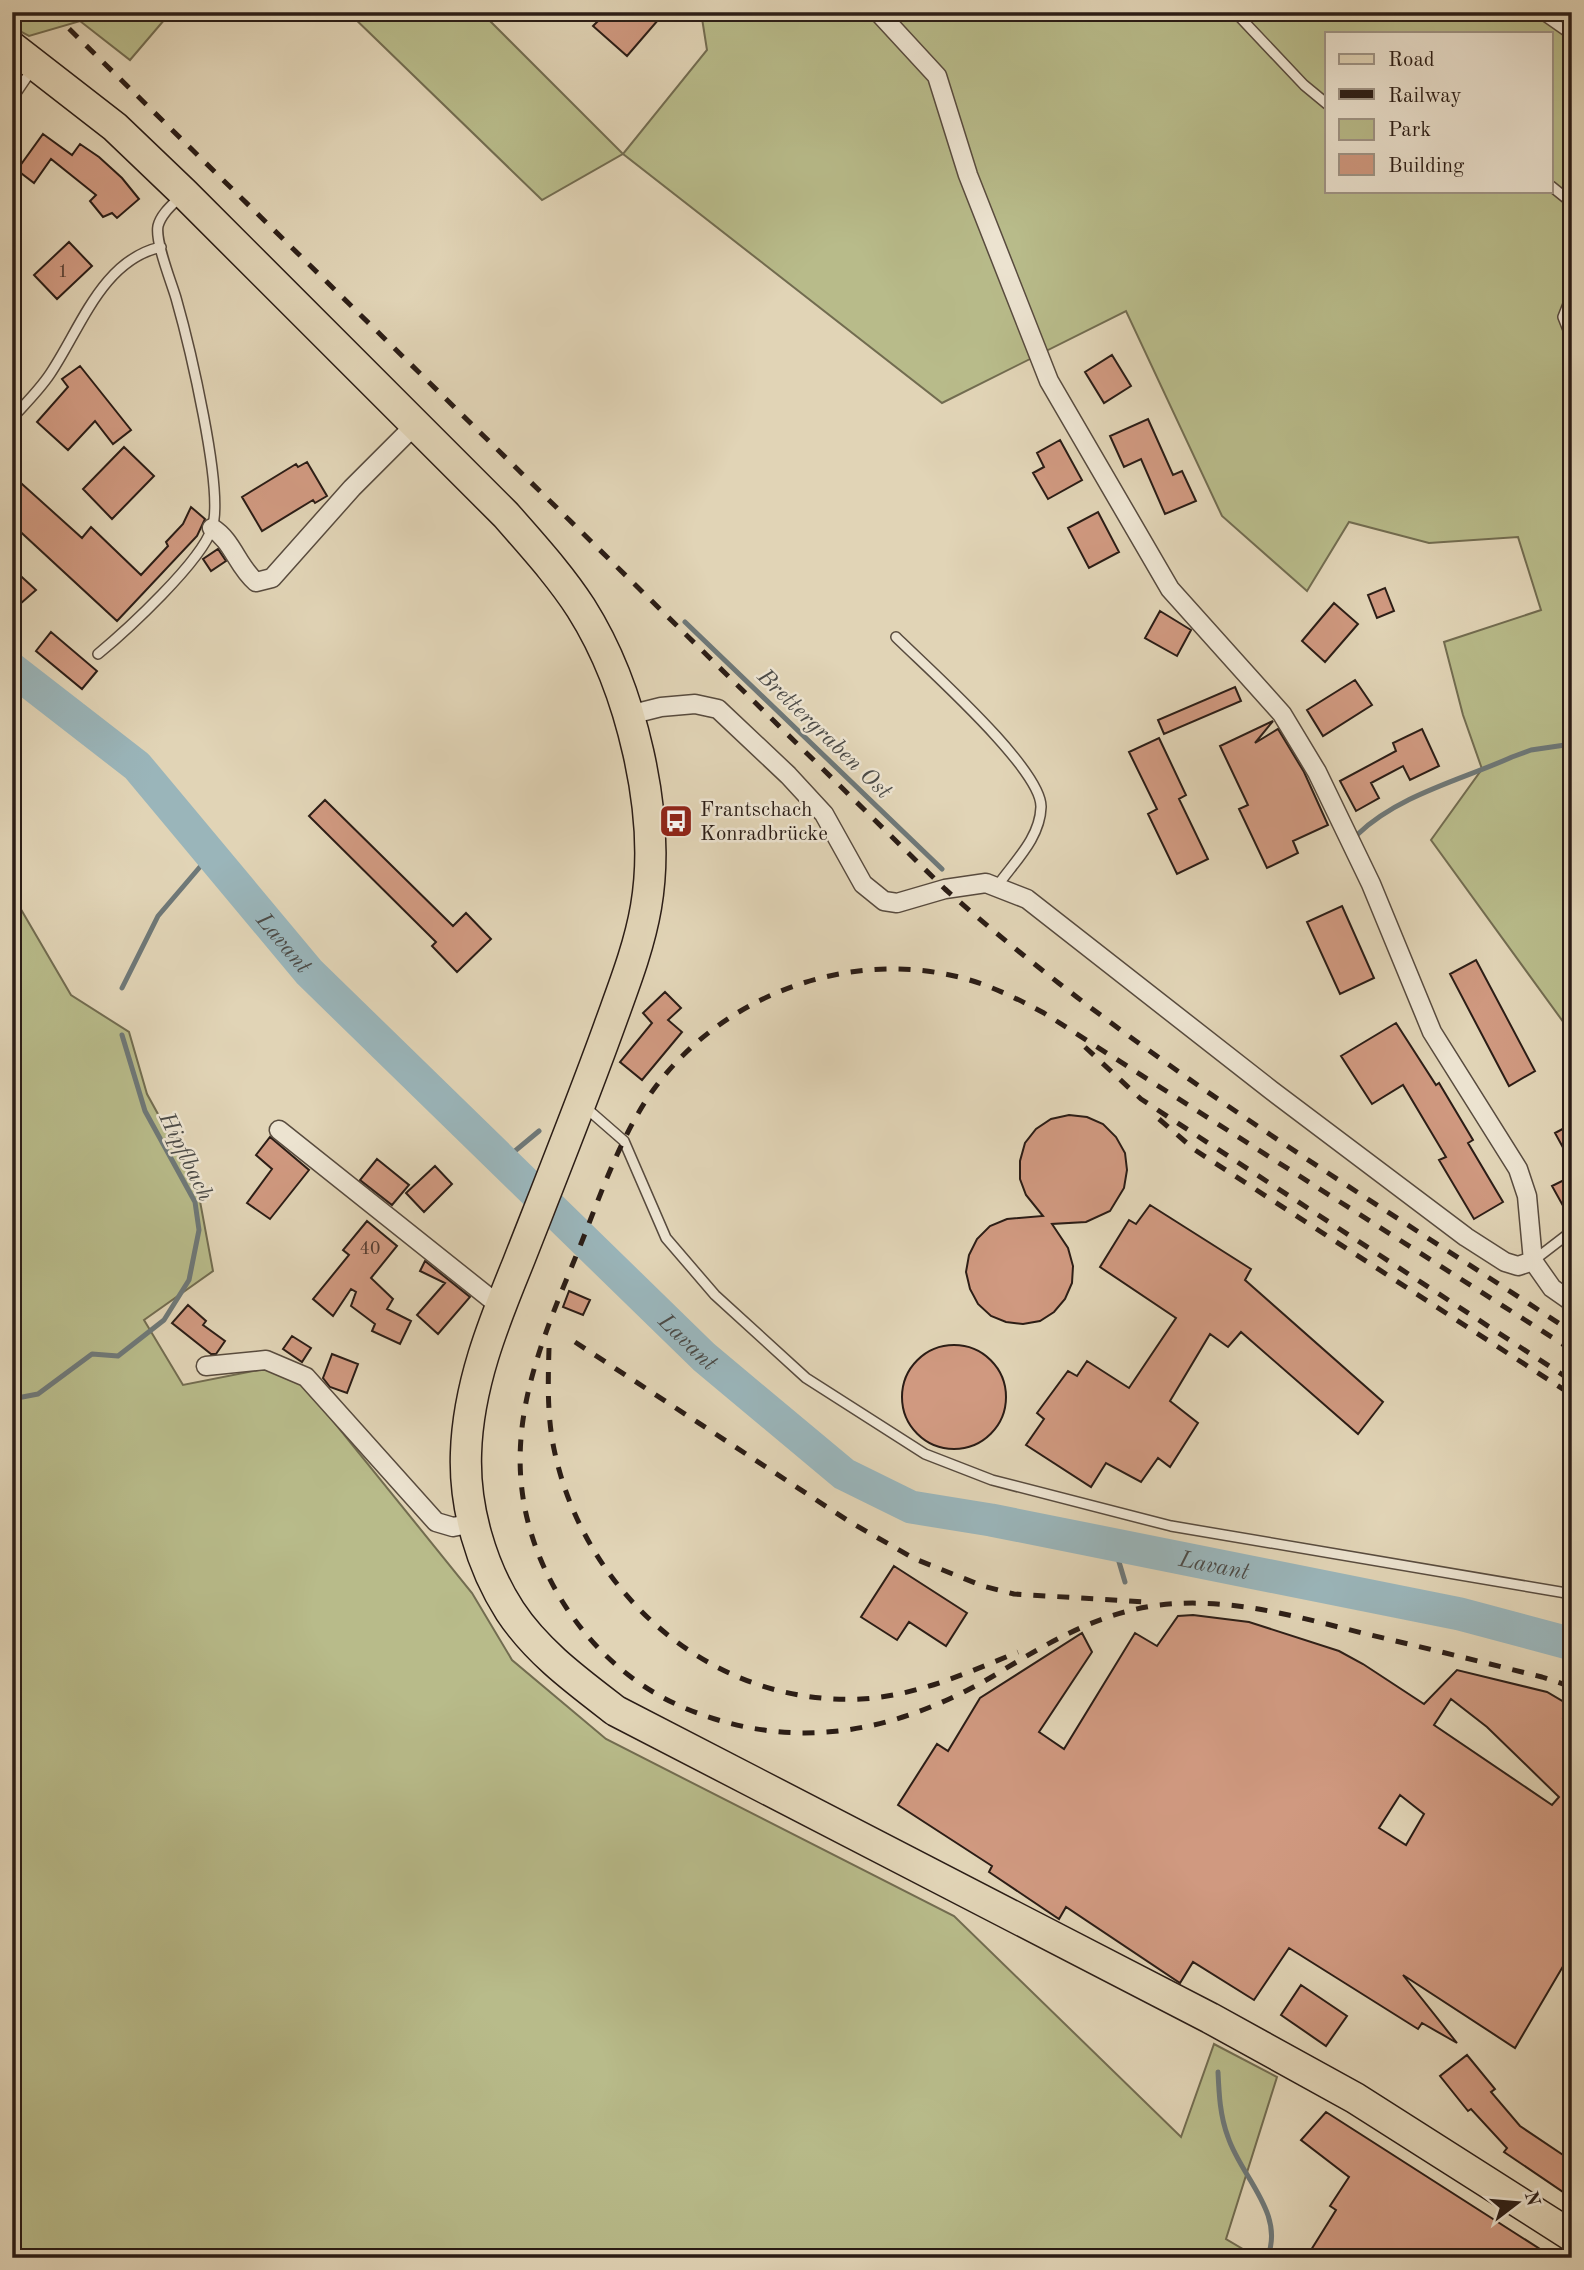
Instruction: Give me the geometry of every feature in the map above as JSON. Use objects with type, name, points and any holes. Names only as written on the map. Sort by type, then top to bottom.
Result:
[{"type":"main road","points":[[24,55],[115,127],[506,515],[552,568],[581,608],[604,650],[629,715],[640,757],[646,802],[649,867],[646,907],[629,970],[581,1104],[500,1307],[482,1359],[470,1409],[466,1455],[473,1523],[489,1569],[516,1619],[536,1644],[568,1674],[615,1711],[1259,2045],[1355,2098],[1572,2236]]},
{"type":"street","points":[[878,12],[937,76],[968,174],[1055,392],[1170,589],[1282,714],[1317,772],[1371,884],[1432,1032],[1518,1169],[1527,1196],[1532,1261],[1552,1288],[1572,1301]]},
{"type":"street","points":[[212,528],[224,536],[247,574],[256,582],[272,578],[352,488],[416,424]]},
{"type":"street","points":[[629,715],[661,707],[695,704],[718,709],[788,775],[824,814],[863,884],[884,901],[897,903],[966,885],[998,885],[1027,898],[1271,1090],[1466,1237],[1505,1262],[1518,1266],[1532,1261]]},
{"type":"street","points":[[279,1130],[500,1307]]},
{"type":"street","points":[[206,1366],[266,1360],[306,1377],[436,1522],[453,1527],[473,1523]]},
{"type":"lane","points":[[1235,12],[1304,86],[1325,102]]},
{"type":"lane","points":[[1539,12],[1572,35]]},
{"type":"lane","points":[[12,99],[24,55]]},
{"type":"lane","points":[[1552,187],[1572,203]]},
{"type":"lane","points":[[98,654],[136,623],[190,562],[212,528],[214,478],[183,320],[161,247],[158,224],[184,193]]},
{"type":"lane","points":[[15,415],[50,375],[86,311],[121,267],[144,251],[161,247]]},
{"type":"lane","points":[[1572,294],[1563,317],[1572,340]]},
{"type":"lane","points":[[896,637],[1014,756],[1032,779],[1040,800],[1038,825],[1028,846],[998,885]]},
{"type":"lane","points":[[581,1104],[624,1141],[666,1238],[715,1295],[806,1378],[925,1454],[992,1480],[1171,1526],[1572,1594]]},
{"type":"lane","points":[[1532,1261],[1572,1231]]},
{"type":"green space","points":[[12,12],[171,12],[130,60],[80,21],[29,36],[12,27]]},
{"type":"green space","points":[[348,12],[481,12],[623,154],[542,200]]},
{"type":"green space","points":[[701,12],[1572,12],[1572,1034],[1431,840],[1482,769],[1463,715],[1444,642],[1541,610],[1518,537],[1429,543],[1349,522],[1307,591],[1222,516],[1126,311],[942,403],[623,154],[707,50]]},
{"type":"green space","points":[[12,894],[71,995],[129,1032],[147,1094],[197,1185],[213,1271],[144,1320],[183,1385],[269,1368],[304,1385],[472,1593],[512,1660],[606,1739],[954,1916],[1181,2137],[1214,2044],[1277,2077],[1226,2239],[1258,2258],[12,2258]]},
{"type":"building","points":[[590,12],[665,12],[627,56],[593,26],[599,20]]},
{"type":"building","points":[[43,134],[72,155],[80,144],[122,178],[139,199],[117,218],[112,213],[103,217],[90,201],[96,195],[51,159],[34,183],[17,170]]},
{"type":"building","points":[[69,242],[92,266],[57,299],[34,275]]},
{"type":"building","points":[[1112,355],[1131,386],[1104,403],[1085,372]]},
{"type":"building","points":[[80,366],[131,430],[113,444],[95,421],[68,450],[37,422],[68,387],[62,379]]},
{"type":"building","points":[[1148,419],[1173,475],[1182,471],[1196,501],[1165,514],[1141,459],[1124,467],[1110,436]]},
{"type":"building","points":[[1060,440],[1082,480],[1048,499],[1033,473],[1044,467],[1037,453]]},
{"type":"building","points":[[124,447],[154,476],[112,519],[83,489]]},
{"type":"building","points":[[307,462],[327,496],[315,503],[313,500],[262,531],[242,497],[296,464],[298,467]]},
{"type":"building","points":[[12,475],[82,538],[91,527],[141,575],[168,546],[166,542],[183,524],[191,507],[205,519],[197,536],[117,621],[12,524]]},
{"type":"building","points":[[1098,512],[1119,552],[1089,568],[1068,528]]},
{"type":"building","points":[[218,549],[226,561],[211,571],[203,559]]},
{"type":"building","points":[[12,568],[36,590],[12,611]]},
{"type":"building","points":[[1385,588],[1394,611],[1377,618],[1368,595]]},
{"type":"building","points":[[1334,603],[1358,624],[1325,662],[1302,641]]},
{"type":"building","points":[[1160,611],[1191,630],[1177,656],[1145,638]]},
{"type":"building","points":[[51,632],[97,671],[82,689],[36,651]]},
{"type":"building","points":[[1355,680],[1372,705],[1323,736],[1307,710]]},
{"type":"building","points":[[1235,687],[1241,701],[1164,734],[1158,720]]},
{"type":"building","points":[[1273,721],[1255,743],[1278,729],[1304,772],[1328,825],[1293,841],[1298,853],[1267,868],[1239,809],[1248,805],[1220,746]]},
{"type":"building","points":[[1422,729],[1439,766],[1410,780],[1403,766],[1371,783],[1379,798],[1356,811],[1340,781],[1396,751],[1393,743]]},
{"type":"building","points":[[1159,738],[1186,795],[1179,799],[1208,859],[1177,874],[1148,814],[1157,809],[1129,752]]},
{"type":"building","points":[[325,800],[453,926],[466,913],[491,939],[457,972],[432,946],[436,942],[309,816]]},
{"type":"building","points":[[1342,906],[1374,978],[1340,994],[1307,922]]},
{"type":"building","points":[[1476,960],[1535,1071],[1509,1086],[1450,974]]},
{"type":"building","points":[[665,992],[681,1008],[668,1020],[682,1032],[642,1080],[620,1062],[652,1023],[643,1013]]},
{"type":"building","points":[[1396,1023],[1436,1085],[1439,1083],[1473,1140],[1468,1143],[1503,1202],[1474,1219],[1439,1160],[1446,1157],[1403,1085],[1372,1104],[1341,1056]]},
{"type":"building","points":[[1069,1115],[1087,1117],[1103,1124],[1116,1137],[1125,1153],[1127,1170],[1124,1188],[1110,1211],[1086,1222],[1052,1224],[1068,1248],[1073,1266],[1072,1283],[1065,1299],[1054,1312],[1040,1321],[1023,1324],[1006,1322],[991,1316],[978,1304],[970,1289],[966,1272],[969,1255],[977,1239],[990,1226],[1007,1219],[1043,1216],[1026,1195],[1020,1179],[1020,1161],[1025,1143],[1036,1129],[1051,1119]]},
{"type":"building","points":[[1572,1124],[1572,1164],[1555,1133]]},
{"type":"building","points":[[270,1137],[309,1170],[270,1219],[247,1203],[272,1169],[256,1155]]},
{"type":"building","points":[[377,1159],[409,1185],[392,1205],[360,1180]]},
{"type":"building","points":[[435,1166],[452,1184],[424,1212],[406,1193]]},
{"type":"building","points":[[1572,1176],[1572,1222],[1552,1186]]},
{"type":"building","points":[[1150,1205],[1251,1269],[1245,1280],[1383,1402],[1358,1434],[1241,1332],[1228,1347],[1210,1334],[1170,1401],[1198,1423],[1170,1467],[1158,1458],[1141,1482],[1106,1463],[1091,1487],[1026,1445],[1044,1419],[1037,1413],[1068,1371],[1077,1376],[1087,1361],[1129,1388],[1176,1318],[1100,1267],[1129,1220],[1136,1224]]},
{"type":"building","points":[[367,1221],[397,1246],[371,1278],[393,1299],[387,1309],[411,1321],[400,1344],[372,1331],[375,1324],[351,1306],[356,1292],[351,1289],[333,1316],[313,1299],[349,1255],[343,1250]]},
{"type":"building","points":[[425,1261],[470,1297],[438,1334],[417,1315],[445,1283],[420,1271]]},
{"type":"building","points":[[569,1291],[590,1300],[583,1315],[563,1307]]},
{"type":"building","points":[[188,1305],[206,1321],[203,1325],[225,1341],[216,1354],[211,1354],[172,1323]]},
{"type":"building","points":[[292,1336],[311,1348],[302,1362],[283,1349]]},
{"type":"building","points":[[954,1345],[974,1349],[991,1360],[1002,1377],[1006,1397],[1002,1417],[991,1434],[974,1445],[954,1449],[934,1445],[917,1434],[906,1417],[902,1397],[906,1377],[917,1360],[934,1349]]},
{"type":"building","points":[[332,1354],[358,1364],[347,1393],[330,1387],[323,1378]]},
{"type":"building","points":[[894,1566],[967,1613],[946,1646],[909,1622],[897,1640],[861,1617]]},
{"type":"building","points":[[1193,1615],[1249,1622],[1339,1651],[1424,1704],[1457,1670],[1547,1692],[1569,1705],[1563,1718],[1572,1724],[1572,1951],[1515,2048],[1403,1975],[1457,2043],[1422,2023],[1418,2029],[1289,1948],[1254,2000],[1193,1962],[1180,1983],[1066,1907],[1059,1919],[989,1872],[992,1866],[898,1805],[937,1744],[948,1751],[980,1698],[1082,1633],[1092,1652],[1039,1732],[1064,1749],[1135,1633],[1157,1646],[1178,1616]],"holes":[[[1451,1699],[1487,1727],[1559,1797],[1552,1805],[1434,1725]],[[1400,1795],[1424,1814],[1406,1845],[1379,1828]]]},
{"type":"building","points":[[1301,1985],[1347,2016],[1326,2046],[1281,2015]]},
{"type":"building","points":[[1467,2055],[1495,2089],[1491,2092],[1520,2126],[1572,2161],[1572,2198],[1504,2152],[1507,2148],[1471,2109],[1468,2111],[1440,2076]]},
{"type":"building","points":[[1326,2112],[1554,2258],[1306,2258],[1336,2210],[1330,2206],[1349,2177],[1301,2140]]},
{"type":"waterway","name":"Brettergraben Ost","points":[[685,622],[942,869]]},
{"type":"waterway","name":"Lavant","points":[[12,669],[137,766],[309,972],[704,1357],[844,1474],[911,1507],[991,1520],[1460,1614],[1572,1644]]},
{"type":"waterway","name":"Brettergraben Ost","points":[[1358,834],[1392,809],[1431,790],[1531,750],[1572,744]]},
{"type":"waterway","name":"Hipflbach","points":[[122,988],[158,916],[211,854]]},
{"type":"waterway","name":"Hipflbach","points":[[12,1399],[38,1394],[92,1354],[118,1356],[164,1320],[189,1280],[199,1230],[195,1202],[145,1111],[122,1035]]},
{"type":"waterway","name":"Brettergraben Ost","points":[[503,1161],[539,1131]]},
{"type":"waterway","points":[[1114,1545],[1125,1582]]},
{"type":"waterway","points":[[1218,2072],[1225,2129],[1234,2152],[1260,2196],[1271,2226],[1267,2258]]},
{"type":"railway","points":[[52,12],[945,889],[1018,951],[1172,1067],[1331,1175],[1572,1332]]},
{"type":"railway","points":[[1572,1350],[1044,1013],[1003,992],[959,977],[914,970],[869,970],[825,977],[782,990],[742,1010],[705,1035],[673,1066],[645,1102],[615,1160],[545,1335],[525,1407],[521,1443],[521,1481],[527,1519],[552,1583],[581,1628],[618,1667],[639,1683],[687,1709],[728,1723],[768,1731],[808,1733],[847,1730],[886,1722],[962,1693],[1057,1639],[1116,1614],[1159,1605],[1185,1603],[1236,1606],[1287,1615],[1542,1677],[1572,1687]]},
{"type":"railway","points":[[1085,1047],[1141,1099],[1572,1381]]},
{"type":"railway","points":[[1159,1119],[1195,1150],[1572,1395]]},
{"type":"railway","points":[[575,1342],[850,1522],[915,1559],[983,1586],[1014,1594],[1146,1602]]},
{"type":"railway","points":[[549,1348],[549,1411],[554,1449],[570,1501],[594,1550],[625,1593],[662,1631],[706,1661],[754,1683],[806,1696],[861,1699],[921,1688],[1018,1652]]},
{"type":"place","name":"Frantschach Konradbrücke","points":[[676,821]]}]
